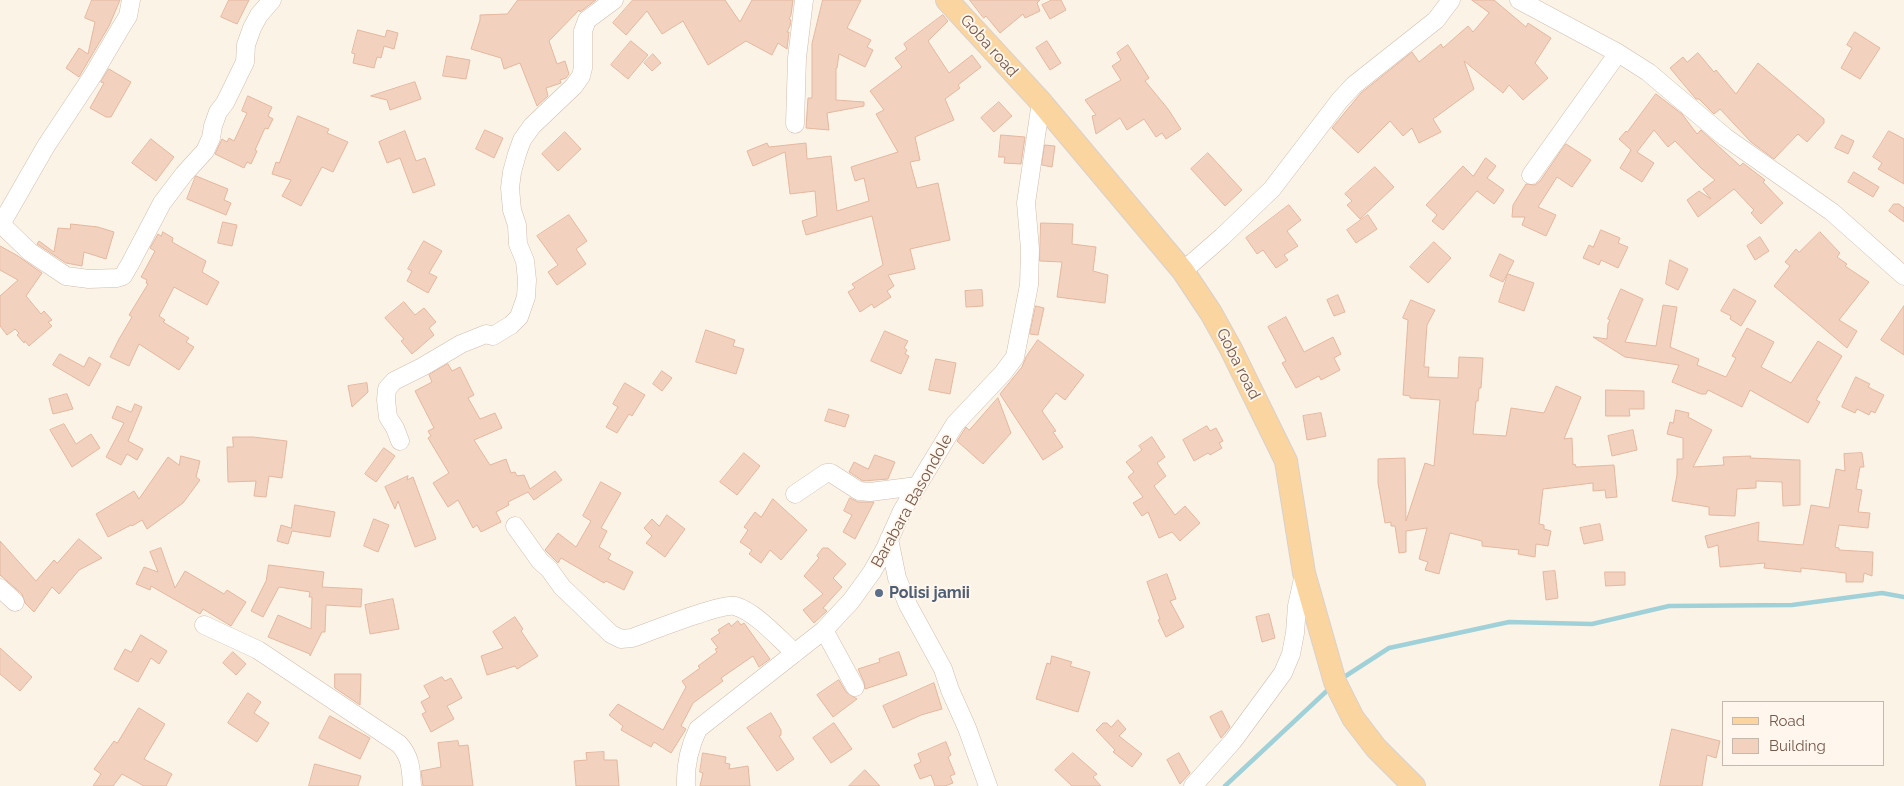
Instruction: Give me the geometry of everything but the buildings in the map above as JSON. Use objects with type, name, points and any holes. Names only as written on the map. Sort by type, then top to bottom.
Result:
[{"type":"main road","name":"Goba road","points":[[947,0],[1041,102],[1183,271],[1211,313],[1231,349],[1286,461],[1304,573],[1331,672],[1353,718],[1376,748],[1414,786]]},
{"type":"street","points":[[131,0],[128,16],[93,75],[46,146],[0,225],[30,252],[66,276],[89,279],[123,276],[162,203],[184,174],[205,151],[211,138],[218,112],[225,103],[245,62],[246,45],[252,28],[259,15],[272,0]]},
{"type":"street","points":[[400,441],[388,417],[386,400],[387,389],[394,381],[461,344],[486,334],[493,336],[510,325],[519,316],[526,297],[528,280],[525,261],[518,244],[517,225],[512,210],[510,188],[517,154],[522,140],[532,126],[578,81],[583,68],[583,32],[585,24],[587,20],[614,0]]},
{"type":"street","points":[[795,124],[797,58],[804,0]]},
{"type":"street","points":[[1183,271],[1272,189],[1340,100],[1354,85],[1436,20],[1450,0]]},
{"type":"street","points":[[1519,0],[1618,53],[1648,72],[1725,137],[1832,212],[1904,276]]},
{"type":"street","points":[[1531,174],[1618,53]]},
{"type":"street","name":"Barabara Basondole","points":[[686,786],[685,772],[688,752],[698,729],[824,630],[851,601],[872,572],[902,510],[955,424],[1003,373],[1016,355],[1029,285],[1030,248],[1026,203],[1041,102]]},
{"type":"street","points":[[795,494],[826,473],[831,473],[859,491],[864,492],[917,486]]},
{"type":"street","points":[[515,526],[540,561],[549,569],[562,587],[611,634],[621,639],[632,638],[712,610],[734,606],[752,614],[795,653]]},
{"type":"street","points":[[889,539],[897,578],[908,604],[943,669],[988,786]]},
{"type":"street","points":[[1193,786],[1233,741],[1283,672],[1291,654],[1297,606],[1304,573]]},
{"type":"street","points":[[0,588],[15,602]]},
{"type":"street","points":[[204,626],[258,650],[400,744],[407,752],[411,764],[412,786]]},
{"type":"street","points":[[824,630],[855,687]]},
{"type":"waterway","points":[[1341,679],[1389,648],[1509,622],[1592,624],[1669,606],[1792,605],[1882,593],[1904,597]]},
{"type":"waterway","points":[[1225,786],[1331,687]]},
{"type":"place","name":"Polisi jamii","points":[[879,593]]}]
